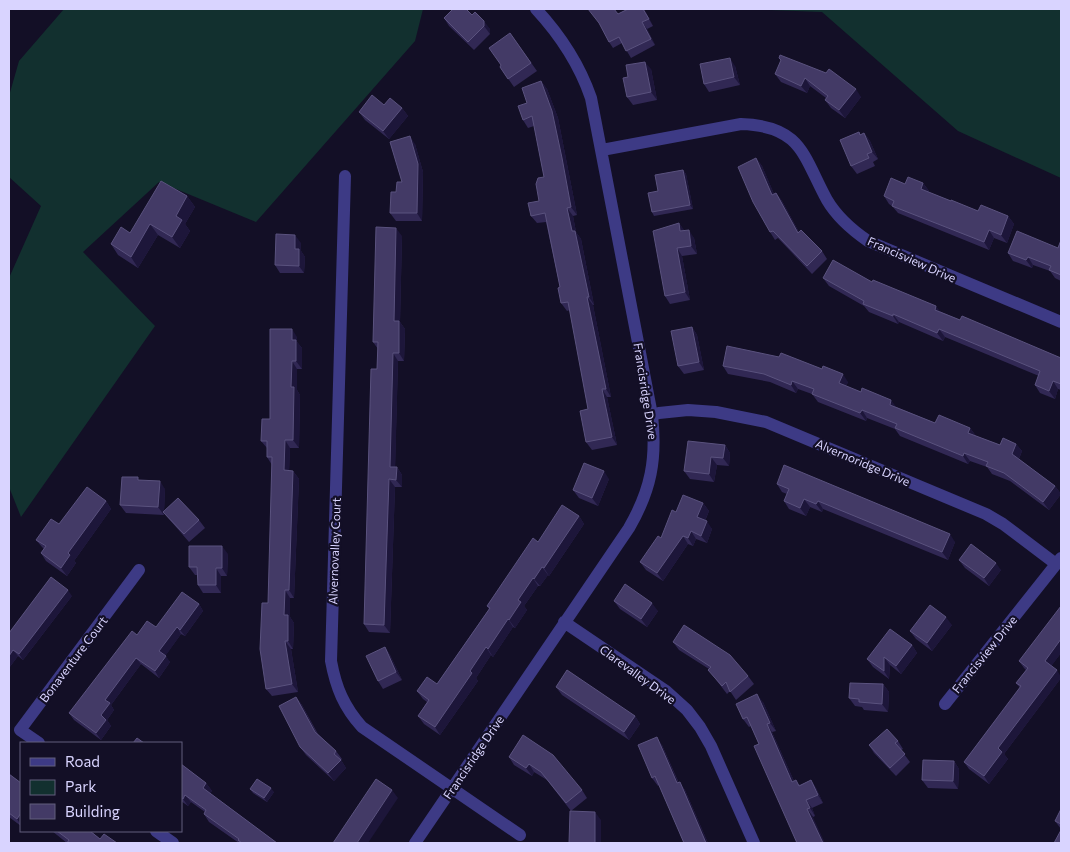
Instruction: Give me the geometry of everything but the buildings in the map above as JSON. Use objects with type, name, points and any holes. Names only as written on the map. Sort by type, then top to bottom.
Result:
[{"type":"street","name":"Francisridge Drive","points":[[415,843],[629,528],[645,496],[652,473],[654,437],[652,415],[591,98],[584,77],[570,52],[554,28],[536,9]]},
{"type":"street","name":"Francisview Drive","points":[[602,150],[742,124],[771,128],[784,134],[796,143],[805,154],[828,201],[840,219],[862,237],[881,247],[1061,322]]},
{"type":"street","name":"Alvernovalley Court","points":[[345,176],[331,661],[334,680],[341,698],[362,728],[520,835]]},
{"type":"street","name":"Alvernoridge Drive","points":[[652,415],[688,410],[716,412],[766,422],[986,514],[1059,561]]},
{"type":"street","name":"Francisview Drive","points":[[945,704],[1059,561]]},
{"type":"street","name":"Bonaventure Court","points":[[38,742],[20,730],[139,570]]},
{"type":"street","name":"Clarevalley Drive","points":[[564,622],[666,691],[687,710],[711,746],[754,843]]},
{"type":"street","points":[[157,832],[173,843]]},
{"type":"green space","points":[[64,9],[423,9],[415,41],[256,222],[159,182],[83,252],[155,326],[21,517],[9,487],[9,278],[41,206],[9,177],[9,96],[19,61]]},
{"type":"green space","points":[[740,9],[1061,9],[1061,178],[958,131],[822,12]]}]
